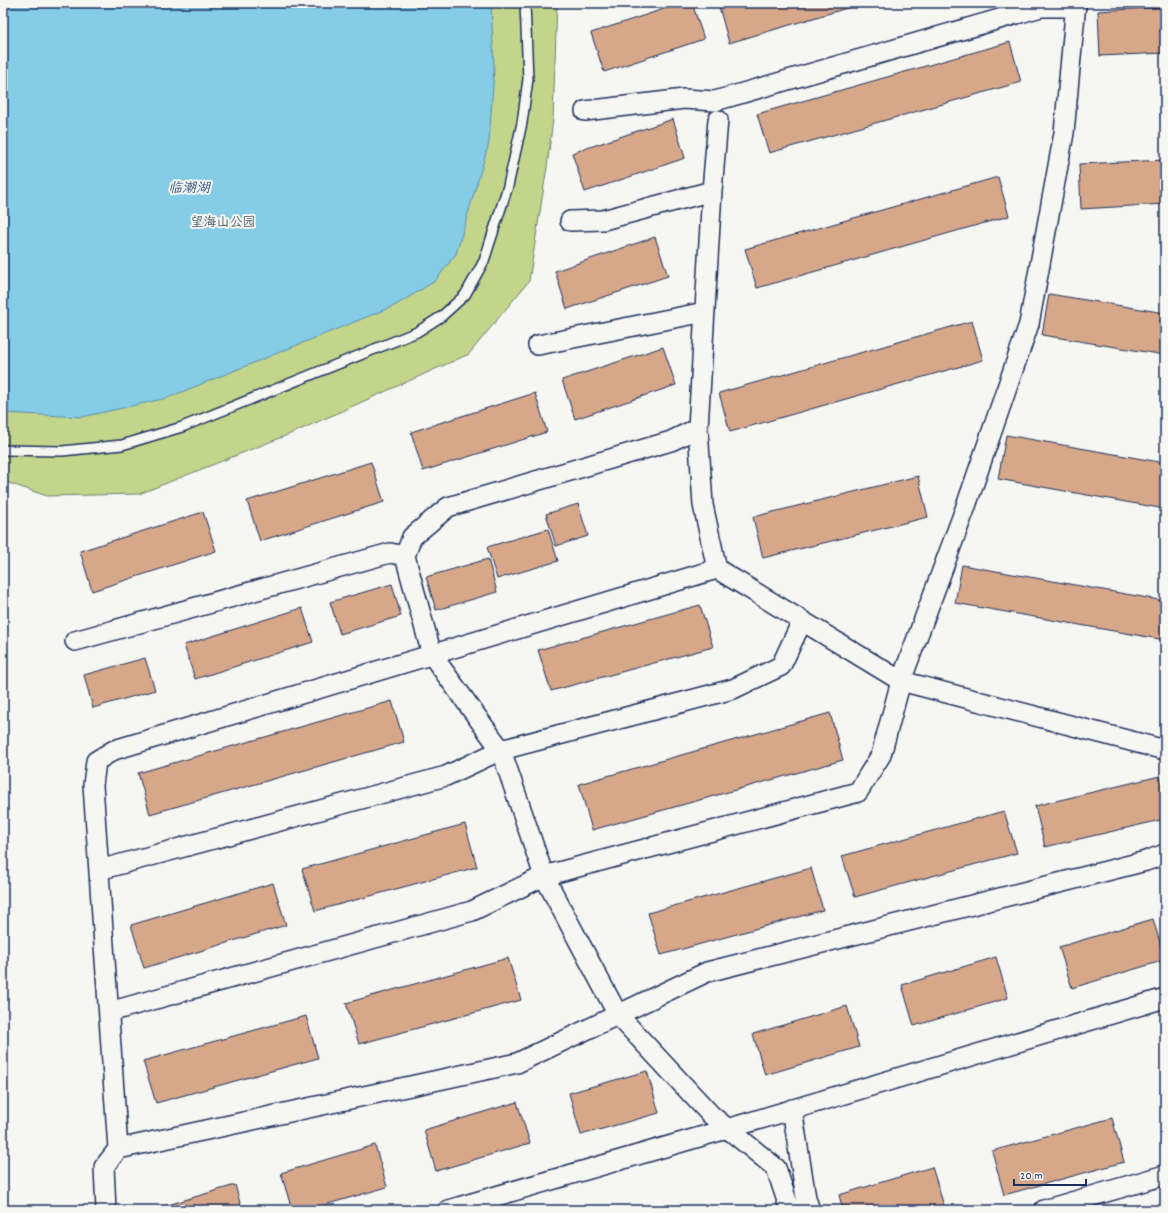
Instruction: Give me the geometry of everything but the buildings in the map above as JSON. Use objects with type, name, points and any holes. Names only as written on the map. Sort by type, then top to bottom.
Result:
[{"type":"street","points":[[109,1012],[472,911],[544,876],[858,792],[881,755],[901,681],[965,509],[1029,324],[1064,133],[1076,5],[1041,7],[715,101],[684,99],[585,111]]},
{"type":"street","points":[[718,120],[712,191],[698,428],[703,505],[717,569],[901,681],[1165,750]]},
{"type":"street","points":[[570,221],[604,220],[712,191]]},
{"type":"street","points":[[538,345],[705,312]]},
{"type":"street","points":[[698,428],[671,441],[448,507],[412,537],[405,556],[432,655],[501,750],[544,876],[618,1015],[711,1115],[776,1168],[790,1210]]},
{"type":"street","points":[[75,641],[390,553],[405,556]]},
{"type":"street","points":[[118,1149],[93,785],[96,761],[114,750],[717,569]]},
{"type":"street","points":[[99,870],[446,776],[501,750],[733,689],[781,666],[802,621]]},
{"type":"street","points":[[106,1210],[104,1167],[118,1149],[517,1063],[707,972],[1146,861],[1165,854]]},
{"type":"street","points":[[448,1210],[727,1129],[1165,998]]},
{"type":"street","points":[[792,1109],[806,1198],[810,1210]]},
{"type":"street","points":[[1044,1210],[1165,1175]]},
{"type":"lane","points":[[3,450],[62,451],[122,445],[182,427],[417,332],[442,316],[465,295],[484,261],[508,186],[522,123],[528,79],[525,3]]},
{"type":"green space","name":"临潮湖","points":[[3,3],[557,3],[553,119],[529,281],[469,354],[295,432],[139,494],[47,496],[3,481]]},
{"type":"water","name":"临潮湖","points":[[3,3],[491,3],[494,69],[489,143],[456,254],[435,281],[396,305],[167,398],[82,417],[3,413]]},
{"type":"park label","name":"望海山公园","points":[[223,223]]}]
